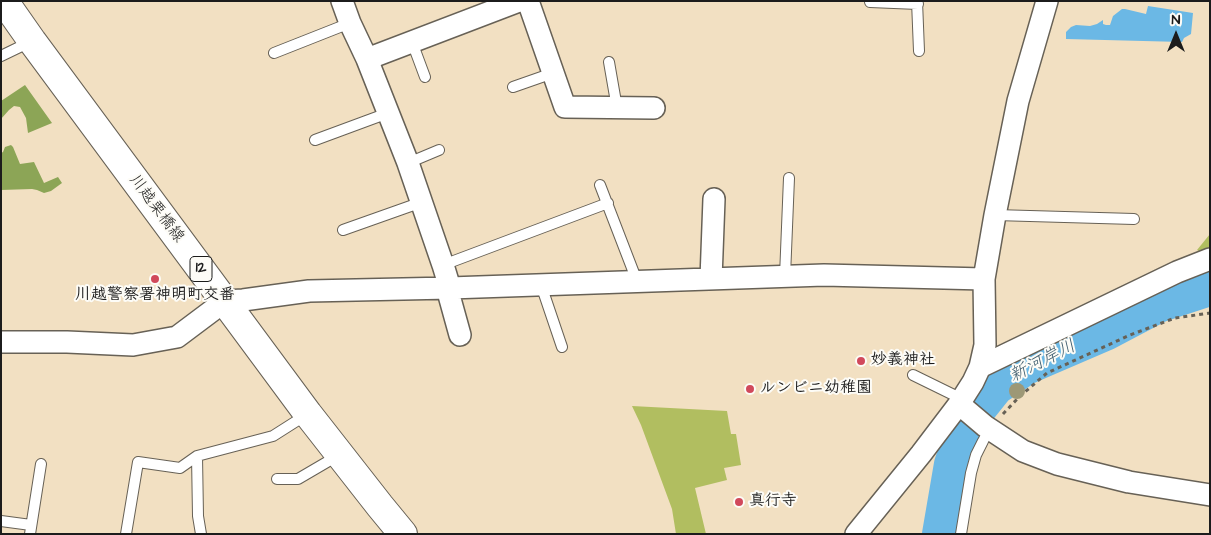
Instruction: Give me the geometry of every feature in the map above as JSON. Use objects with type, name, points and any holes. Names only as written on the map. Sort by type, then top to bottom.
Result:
[{"type":"main road","name":"川越栗橋線","points":[[4,1],[308,414],[403,534]]},
{"type":"street","points":[[342,1],[367,59],[422,202],[443,265],[460,335]]},
{"type":"street","points":[[367,59],[519,1]]},
{"type":"street","points":[[528,1],[565,107],[654,108]]},
{"type":"street","points":[[856,534],[963,404],[980,367],[985,345],[984,279],[995,215],[1018,100],[1047,1]]},
{"type":"street","points":[[711,279],[714,199]]},
{"type":"street","points":[[980,367],[1177,272],[1210,259]]},
{"type":"street","points":[[1,342],[133,345],[177,337],[224,301],[309,291],[824,275],[984,279]]},
{"type":"street","points":[[963,404],[988,427],[1023,451],[1057,464],[1129,482],[1210,495]]},
{"type":"lane","points":[[870,2],[918,3],[919,51]]},
{"type":"lane","points":[[274,53],[350,23]]},
{"type":"lane","points":[[1,56],[32,41]]},
{"type":"lane","points":[[412,42],[425,77]]},
{"type":"lane","points":[[609,62],[617,108]]},
{"type":"lane","points":[[513,87],[553,73]]},
{"type":"lane","points":[[315,140],[388,114]]},
{"type":"lane","points":[[408,163],[439,150]]},
{"type":"lane","points":[[785,276],[789,178]]},
{"type":"lane","points":[[600,186],[637,281]]},
{"type":"lane","points":[[343,230],[422,202]]},
{"type":"lane","points":[[443,265],[608,204]]},
{"type":"lane","points":[[995,215],[1134,219]]},
{"type":"lane","points":[[542,285],[562,347]]},
{"type":"lane","points":[[913,375],[963,404]]},
{"type":"lane","points":[[126,534],[138,462],[180,468],[197,456],[273,436],[308,414]]},
{"type":"lane","points":[[961,534],[976,455],[988,427]]},
{"type":"lane","points":[[277,479],[298,479],[339,455]]},
{"type":"lane","points":[[197,456],[198,516],[201,534]]},
{"type":"lane","points":[[1,521],[31,530],[41,464]]},
{"type":"path","points":[[988,427],[1047,373],[1130,335],[1175,318],[1210,313]]},
{"type":"green space","points":[[25,85],[52,123],[28,133],[26,118],[20,107],[14,106],[1,119],[1,101]]},
{"type":"green space","points":[[11,145],[20,164],[34,162],[44,183],[58,177],[62,183],[51,191],[44,193],[32,189],[1,190],[1,153],[5,147]]},
{"type":"green space","points":[[1210,234],[1210,254],[1206,255],[1197,250]]},
{"type":"green space","points":[[632,406],[727,411],[731,434],[736,434],[741,465],[724,468],[727,480],[695,488],[706,534],[676,534],[672,509],[641,425]]},
{"type":"water","points":[[1148,6],[1193,13],[1191,34],[1184,38],[1182,42],[1066,39],[1066,32],[1071,27],[1076,25],[1090,26],[1103,20],[1103,24],[1110,25],[1113,16],[1122,9],[1146,14]]},
{"type":"waterway","name":"新河岸川","points":[[940,534],[952,464],[962,435],[976,412],[996,387],[1026,367],[1105,333],[1158,305],[1210,288]]},
{"type":"place","name":"川越警察署神明町交番","points":[[155,279]]},
{"type":"place","name":"妙義神社","points":[[861,361]]},
{"type":"place","name":"ルンビニ幼稚園","points":[[750,389]]},
{"type":"place","name":"真行寺","points":[[739,502]]}]
